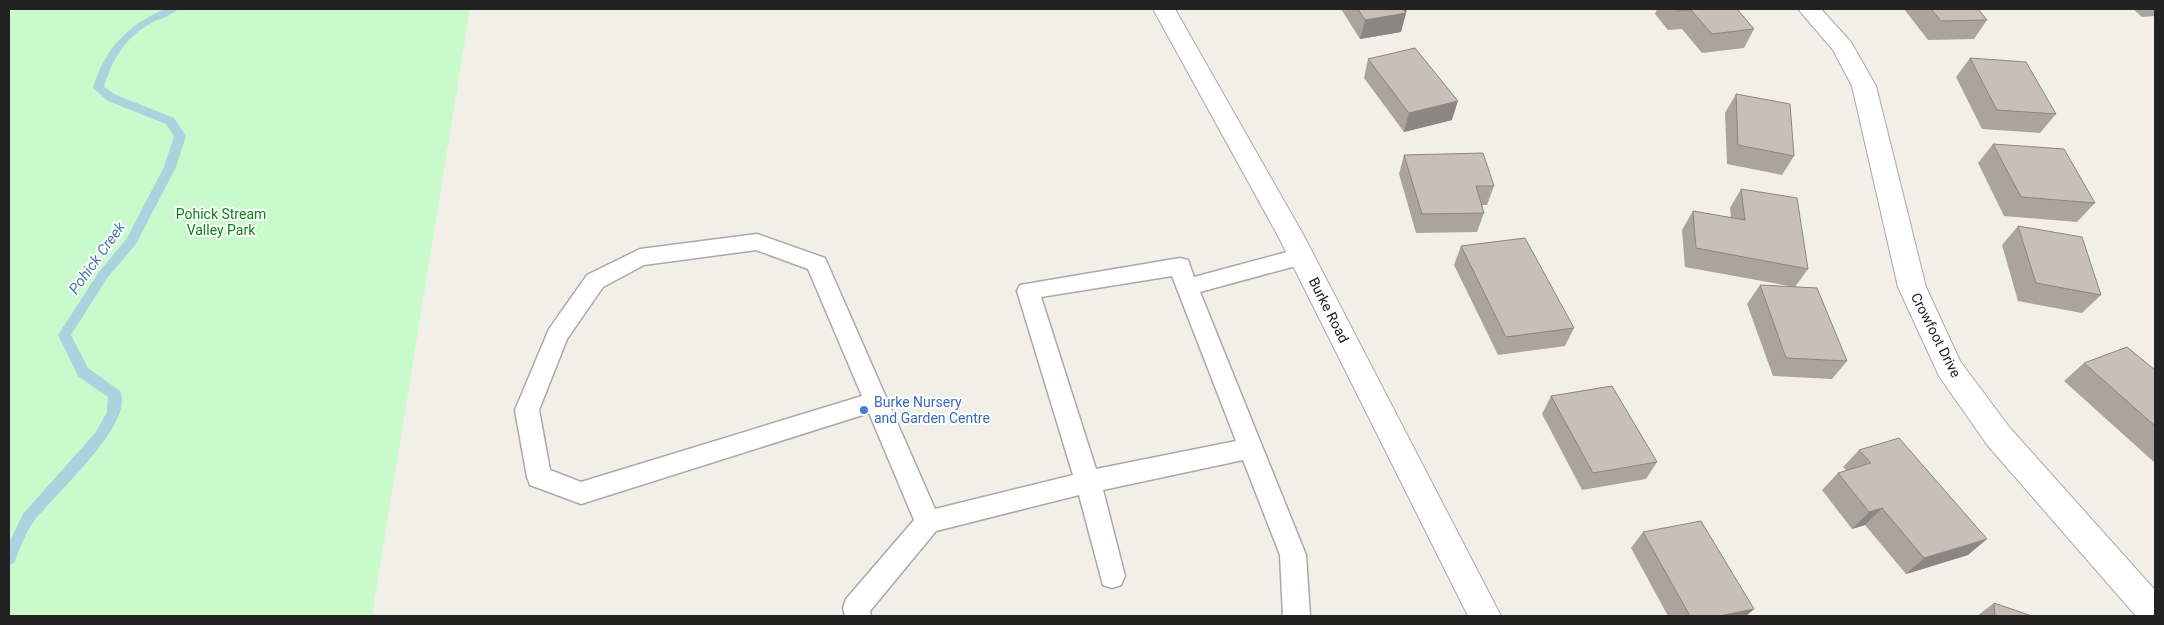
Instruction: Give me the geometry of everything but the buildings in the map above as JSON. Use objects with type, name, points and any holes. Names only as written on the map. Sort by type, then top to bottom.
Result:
[{"type":"street","name":"Burke Road","points":[[1164,9],[1302,256],[1485,616]]},
{"type":"street","name":"Crowfoot Drive","points":[[1809,9],[1843,47],[1864,86],[1912,287],[1949,368],[1999,438],[2155,614]]},
{"type":"lane","points":[[876,401],[581,493],[539,477],[527,410],[557,335],[595,281],[640,258],[758,242],[817,264],[876,401],[928,522]]},
{"type":"lane","points":[[1187,288],[1302,256]]},
{"type":"lane","points":[[1112,576],[1088,482],[1028,292],[1180,266],[1293,555],[1297,616]]},
{"type":"lane","points":[[858,616],[856,608],[928,522],[1088,482],[1251,448]]},
{"type":"green space","name":"Pohick Stream Valley Park","points":[[9,9],[470,9],[372,616],[9,616]]},
{"type":"waterway","name":"Pohick Creek","points":[[9,558],[28,518],[100,437],[114,413],[115,395],[83,372],[64,335],[103,275],[132,241],[170,167],[180,136],[170,121],[112,98],[98,88],[108,60],[124,38],[146,22],[173,9]]},
{"type":"place","name":"Burke Nursery and Garden Centre","points":[[864,410]]}]
